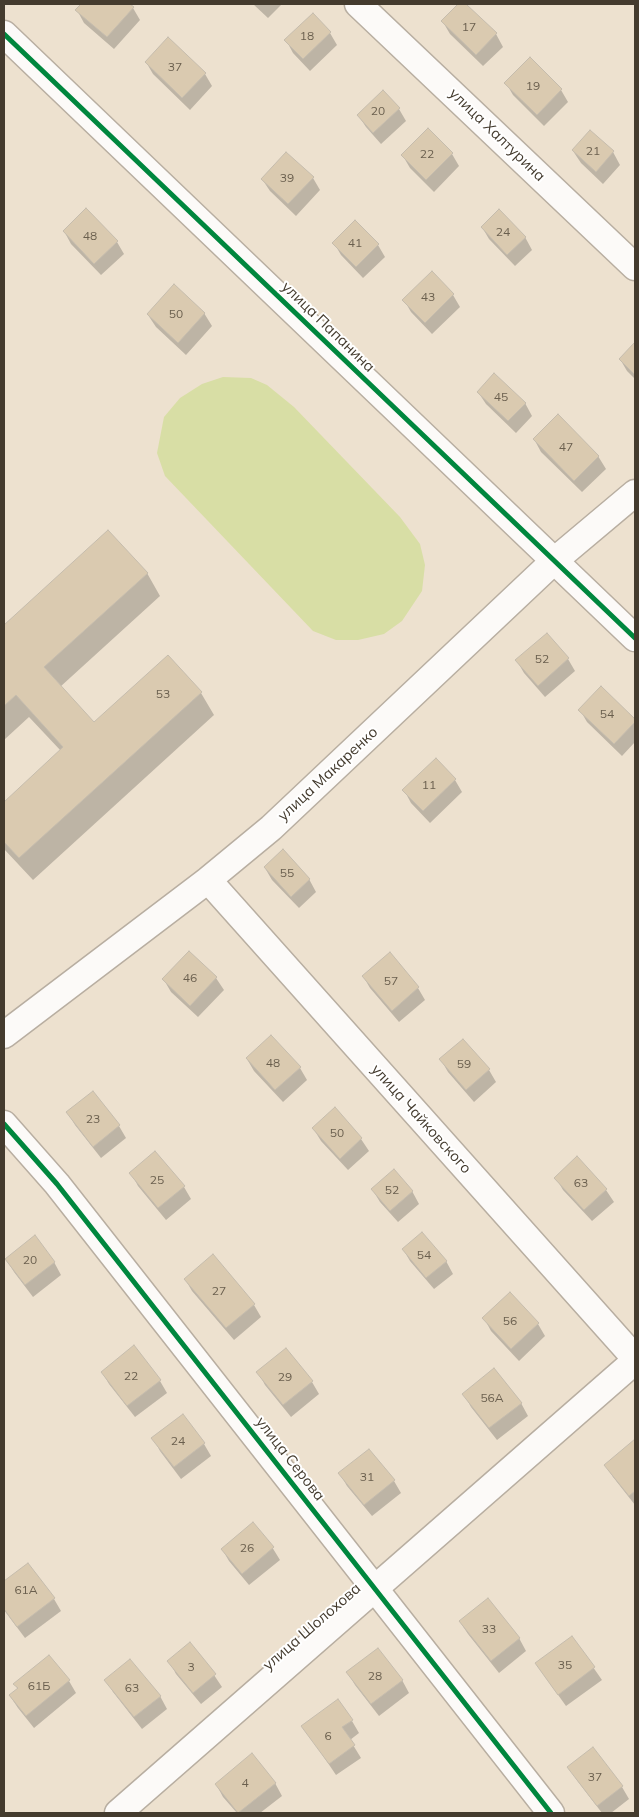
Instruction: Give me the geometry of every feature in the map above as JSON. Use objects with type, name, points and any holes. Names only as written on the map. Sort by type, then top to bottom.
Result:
[{"type":"street","name":"улица Халтурина","points":[[358,4],[635,267]]},
{"type":"street","name":"улица Папанина","points":[[4,34],[635,638]]},
{"type":"street","name":"улица Макаренко","points":[[4,1035],[208,880],[271,828],[554,561],[635,492]]},
{"type":"street","name":"улица Чайковского","points":[[208,880],[635,1359]]},
{"type":"street","name":"улица Серова","points":[[4,1124],[57,1184],[551,1813]]},
{"type":"street","name":"улица Шолохова","points":[[118,1813],[635,1359]]},
{"type":"green space","points":[[223,377],[251,378],[267,385],[294,407],[400,517],[420,544],[425,565],[422,591],[402,621],[384,634],[358,640],[336,640],[313,631],[165,476],[157,453],[164,417],[180,398],[202,384]]},
{"type":"building","points":[[81,4],[130,4],[134,7],[107,37],[75,10]]},
{"type":"building","points":[[458,4],[466,4],[497,33],[476,55],[441,21]]},
{"type":"building","points":[[313,13],[331,32],[303,59],[284,40]]},
{"type":"building","points":[[168,37],[206,73],[182,98],[145,62]]},
{"type":"building","points":[[530,57],[562,89],[537,115],[504,83]]},
{"type":"building","points":[[383,90],[400,108],[373,133],[357,115]]},
{"type":"building","points":[[428,128],[453,153],[426,180],[401,155]]},
{"type":"building","points":[[590,130],[614,151],[596,172],[572,150]]},
{"type":"building","points":[[286,152],[314,177],[288,204],[261,179]]},
{"type":"building","points":[[86,208],[118,241],[94,264],[63,231]]},
{"type":"building","points":[[499,209],[526,237],[507,255],[481,227]]},
{"type":"building","points":[[355,220],[379,244],[356,267],[332,243]]},
{"type":"building","points":[[432,271],[454,294],[425,323],[402,300]]},
{"type":"building","points":[[174,284],[205,313],[178,343],[147,314]]},
{"type":"building","points":[[635,342],[635,375],[619,359]]},
{"type":"building","points":[[494,373],[526,403],[508,421],[477,392]]},
{"type":"building","points":[[558,414],[599,456],[574,481],[533,439]]},
{"type":"building","points":[[108,530],[148,573],[44,667],[94,722],[168,655],[202,692],[19,858],[4,842],[4,802],[63,747],[16,695],[4,706],[4,625]]},
{"type":"building","points":[[547,633],[569,658],[538,686],[515,660]]},
{"type":"building","points":[[601,686],[635,719],[635,722],[614,744],[578,710]]},
{"type":"building","points":[[436,758],[456,779],[423,811],[402,790]]},
{"type":"building","points":[[283,849],[310,879],[291,897],[264,867]]},
{"type":"building","points":[[189,951],[217,977],[190,1006],[162,979]]},
{"type":"building","points":[[390,952],[419,987],[392,1011],[362,976]]},
{"type":"building","points":[[271,1035],[301,1067],[275,1090],[246,1058]]},
{"type":"building","points":[[463,1039],[490,1069],[466,1090],[439,1059]]},
{"type":"building","points":[[93,1091],[120,1125],[93,1147],[66,1112]]},
{"type":"building","points":[[335,1107],[362,1138],[340,1159],[312,1128]]},
{"type":"building","points":[[155,1151],[185,1186],[158,1208],[129,1173]]},
{"type":"building","points":[[577,1156],[607,1189],[584,1210],[554,1178]]},
{"type":"building","points":[[394,1169],[413,1191],[390,1211],[371,1189]]},
{"type":"building","points":[[422,1232],[447,1261],[426,1278],[402,1249]]},
{"type":"building","points":[[35,1235],[55,1262],[25,1285],[5,1259]]},
{"type":"building","points":[[213,1254],[255,1304],[226,1328],[184,1279]]},
{"type":"building","points":[[510,1292],[539,1323],[511,1349],[482,1318]]},
{"type":"building","points":[[134,1345],[161,1380],[127,1406],[101,1372]]},
{"type":"building","points":[[286,1348],[313,1381],[283,1405],[256,1372]]},
{"type":"building","points":[[494,1368],[522,1403],[489,1428],[462,1394]]},
{"type":"building","points":[[183,1414],[205,1443],[174,1467],[151,1438]]},
{"type":"building","points":[[635,1439],[635,1491],[629,1496],[604,1465]]},
{"type":"building","points":[[369,1449],[395,1480],[364,1505],[338,1473]]},
{"type":"building","points":[[253,1522],[274,1547],[242,1574],[221,1549]]},
{"type":"building","points":[[28,1563],[55,1598],[17,1627],[4,1609],[4,1581]]},
{"type":"building","points":[[488,1598],[520,1638],[491,1661],[459,1621]]},
{"type":"building","points":[[572,1636],[595,1667],[558,1695],[535,1663]]},
{"type":"building","points":[[190,1642],[216,1674],[193,1693],[167,1661]]},
{"type":"building","points":[[378,1648],[403,1680],[371,1704],[346,1672]]},
{"type":"building","points":[[49,1655],[70,1680],[26,1716],[9,1695],[18,1688],[13,1684]]},
{"type":"building","points":[[130,1659],[161,1696],[134,1717],[104,1680]]},
{"type":"building","points":[[338,1699],[353,1720],[342,1727],[355,1745],[329,1764],[301,1726]]},
{"type":"building","points":[[593,1747],[623,1786],[597,1806],[567,1767]]},
{"type":"building","points":[[252,1753],[276,1783],[238,1813],[215,1784]]},
{"type":"cycle path","points":[[4,34],[635,638]]},
{"type":"cycle path","points":[[4,1124],[57,1184],[551,1813]]}]
